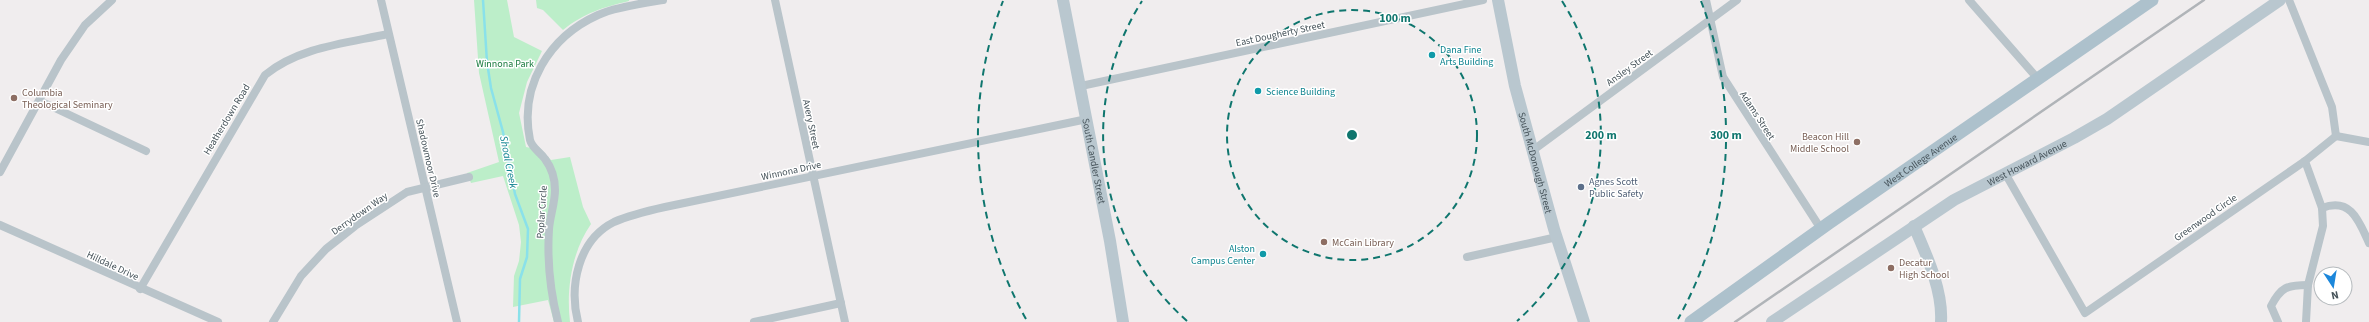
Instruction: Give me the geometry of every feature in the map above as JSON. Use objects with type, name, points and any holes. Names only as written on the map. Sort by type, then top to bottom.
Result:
[{"type":"main road","name":"South Candler Street","points":[[1063,0],[1081,86],[1110,241],[1123,322]]},
{"type":"main road","name":"South McDonough Street","points":[[1498,0],[1515,86],[1532,151],[1557,238],[1584,322]]},
{"type":"main road","name":"West College Avenue","points":[[1691,322],[1821,229],[2152,0]]},
{"type":"main road","name":"West Howard Avenue","points":[[1772,322],[1954,200],[2074,138],[2107,119],[2280,0]]},
{"type":"main road","points":[[1914,226],[1932,273],[1942,312],[1942,322]]},
{"type":"street","points":[[0,172],[61,60],[85,25],[112,0]]},
{"type":"street","name":"Shadowmoor Drive","points":[[381,0],[457,322]]},
{"type":"street","name":"Poplar Circle","points":[[558,322],[548,271],[549,228],[555,191],[553,174],[545,159],[531,142],[526,116],[531,92],[541,65],[554,46],[573,28],[600,14],[663,0]]},
{"type":"street","name":"Avery Street","points":[[775,0],[845,322]]},
{"type":"street","name":"East Dougherty Street","points":[[1081,86],[1483,0]]},
{"type":"street","name":"Adams Street","points":[[1706,0],[1725,82],[1821,229]]},
{"type":"street","name":"Ansley Street","points":[[1532,151],[1737,0]]},
{"type":"street","points":[[1969,0],[2038,79]]},
{"type":"street","points":[[2290,0],[2332,107],[2336,136],[2369,142]]},
{"type":"street","name":"Heatherdown Road","points":[[140,289],[265,75],[280,63],[300,54],[388,34]]},
{"type":"street","points":[[40,101],[146,151]]},
{"type":"street","name":"Winnona Drive","points":[[578,322],[575,279],[582,255],[595,238],[612,223],[634,214],[813,175],[1086,119]]},
{"type":"street","name":"Greenwood Circle","points":[[2005,173],[2085,313],[2305,161],[2336,136]]},
{"type":"street","points":[[2305,161],[2322,208],[2323,226],[2308,285],[2306,322]]},
{"type":"street","name":"Derrydown Way","points":[[273,322],[301,276],[326,249],[355,226],[407,192],[469,177]]},
{"type":"street","points":[[2322,208],[2331,204],[2344,206],[2354,214],[2369,243]]},
{"type":"street","name":"Hilldale Drive","points":[[0,225],[140,289],[218,322]]},
{"type":"street","points":[[1467,257],[1557,238]]},
{"type":"street","points":[[2278,322],[2271,306],[2279,292],[2292,285],[2308,285]]},
{"type":"street","points":[[754,322],[840,303]]},
{"type":"green space","name":"Winnona Park","points":[[474,0],[507,0],[514,37],[542,51],[527,82],[519,113],[526,147],[531,148],[538,146],[551,160],[570,157],[583,207],[591,224],[579,246],[572,271],[569,297],[570,322],[554,322],[548,300],[513,307],[514,276],[519,261],[521,242],[519,225],[503,176],[471,183],[467,173],[499,162],[479,73]]},
{"type":"green space","points":[[536,0],[629,1],[594,11],[563,30],[543,10],[537,8]]},
{"type":"waterway","name":"Shoal Creek","points":[[483,0],[487,62],[491,88],[503,132],[515,194],[528,229],[527,257],[520,279],[519,322]]},
{"type":"railway","points":[[1735,322],[2204,0]]},
{"type":"place","name":"Dana Fine Arts Building","points":[[1432,55]]},
{"type":"place","name":"Science Building","points":[[1258,91]]},
{"type":"place","name":"Columbia Theological Seminary","points":[[14,98]]},
{"type":"place","name":"Beacon Hill Middle School","points":[[1857,142]]},
{"type":"place","name":"Agnes Scott Public Safety","points":[[1581,187]]},
{"type":"place","name":"McCain Library","points":[[1324,242]]},
{"type":"place","name":"Alston Campus Center","points":[[1263,254]]},
{"type":"place","name":"Decatur High School","points":[[1891,268]]}]
